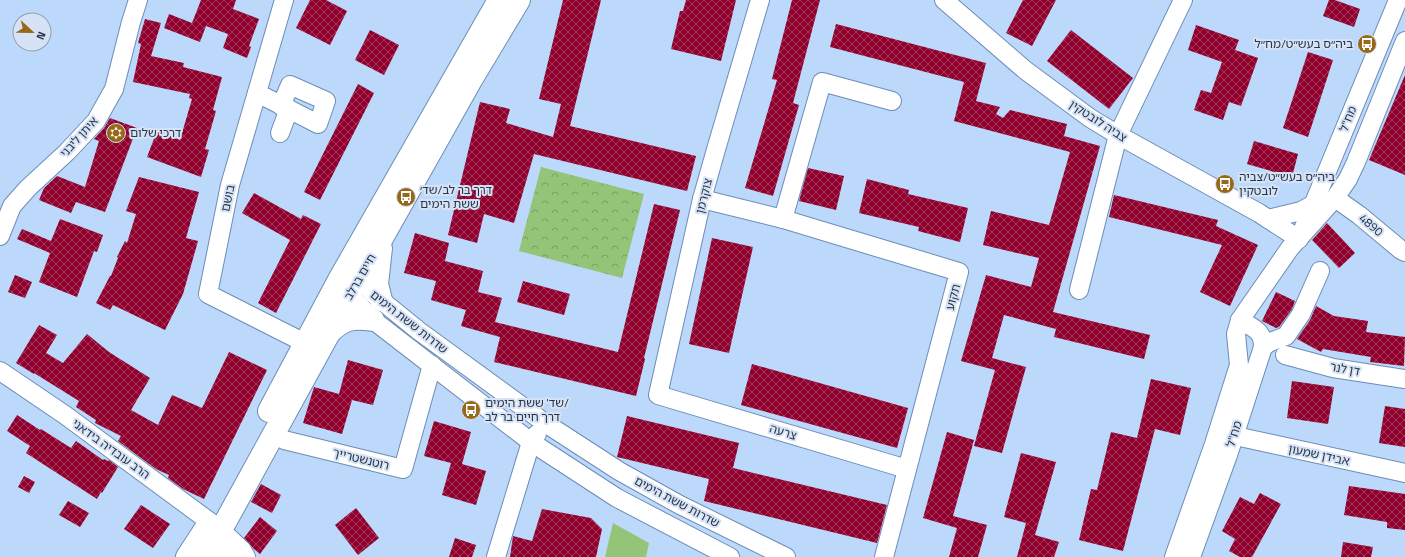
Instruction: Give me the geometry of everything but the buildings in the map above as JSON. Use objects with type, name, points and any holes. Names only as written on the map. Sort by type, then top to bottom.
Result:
[{"type":"main road","name":"חיים ברלב","points":[[187,557],[215,526],[327,335],[349,285],[499,0]]},
{"type":"main road","name":"חיים ברלב","points":[[205,557],[215,526],[305,343],[383,238],[519,0]]},
{"type":"main road","points":[[327,335],[336,326],[348,320],[363,318],[377,310],[378,269],[383,238]]},
{"type":"street","name":"איתן ליבני","points":[[0,236],[12,206],[28,188],[67,152],[96,121],[114,89],[138,0]]},
{"type":"street","name":"בושם","points":[[284,0],[230,185],[208,294],[305,343]]},
{"type":"street","name":"צוקרמן","points":[[658,395],[702,199],[760,0]]},
{"type":"street","name":"צביה לובטקין","points":[[944,0],[1025,70],[1090,118],[1268,219],[1299,239]]},
{"type":"street","points":[[1079,290],[1118,135],[1183,0]]},
{"type":"street","name":"מח\"ל","points":[[1299,239],[1398,0]]},
{"type":"street","name":"מח\"ל","points":[[1191,557],[1225,434],[1239,364],[1236,334],[1240,320],[1290,248],[1336,198],[1348,179],[1405,41]]},
{"type":"street","points":[[783,219],[822,82],[892,101]]},
{"type":"street","points":[[257,93],[285,107],[280,133]]},
{"type":"street","name":"4890","points":[[1336,198],[1359,214],[1405,252]]},
{"type":"street","name":"תקוע","points":[[702,199],[783,219],[959,272],[884,557]]},
{"type":"street","points":[[1268,219],[1300,211],[1314,204]]},
{"type":"street","points":[[1263,347],[1270,342],[1286,336],[1301,314],[1320,271]]},
{"type":"street","name":"שדרות ששת הימים","points":[[349,285],[377,310],[432,365],[531,442],[618,498],[730,557]]},
{"type":"street","name":"שדרות ששת הימים","points":[[377,310],[419,331],[545,423],[619,472],[680,505],[786,557]]},
{"type":"street","points":[[1240,320],[1259,332],[1263,340],[1263,347]]},
{"type":"street","name":"מח\"ל","points":[[1174,557],[1214,444],[1225,434],[1263,347]]},
{"type":"street","name":"דן לנר","points":[[1285,355],[1333,368],[1405,379]]},
{"type":"street","name":"רוטנשטרייך","points":[[284,440],[403,469],[432,365]]},
{"type":"street","name":"הרב עובדיה בידאני","points":[[0,371],[65,415],[215,526],[242,550],[246,557]]},
{"type":"street","name":"צרעה","points":[[658,395],[907,469]]},
{"type":"street","points":[[496,557],[531,442],[545,423]]},
{"type":"street","name":"אבידן שמעון","points":[[1225,434],[1405,473]]},
{"type":"street","points":[[205,557],[211,554],[223,552],[237,557]]},
{"type":"green space","points":[[541,167],[644,194],[622,278],[519,251]]},
{"type":"green space","points":[[613,523],[649,543],[646,557],[605,557]]},
{"type":"place","name":"ביה״ס בעש״ט/מח״ל","points":[[1367,44]]},
{"type":"place","name":"דרכי שלום","points":[[116,133]]},
{"type":"place","name":"ביה״ס בעש״ט/צביה לובטקין","points":[[1225,184]]},
{"type":"place","name":"דרך בר לב/שד׳ ששת הימים","points":[[406,197]]},
{"type":"place","name":"שד' ששת הימים/ דרך חיים בר לב","points":[[471,410]]}]
